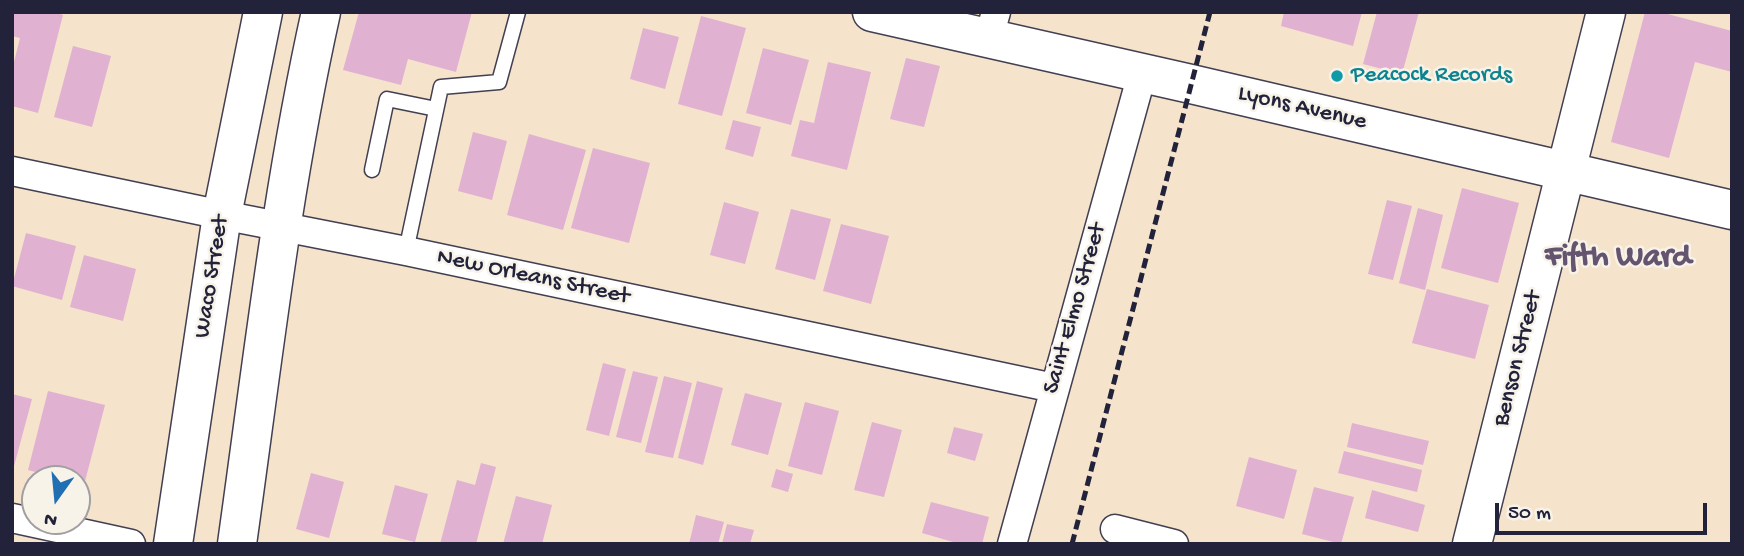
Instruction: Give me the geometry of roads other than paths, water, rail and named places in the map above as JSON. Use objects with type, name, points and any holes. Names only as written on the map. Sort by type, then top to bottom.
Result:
[{"type":"street","name":"Waco Street","points":[[173,544],[222,215],[263,12]]},
{"type":"street","points":[[237,544],[282,227],[307,77],[321,12]]},
{"type":"street","name":"Lyons Avenue","points":[[872,12],[993,25],[1142,74],[1732,210]]},
{"type":"street","name":"Benson Street","points":[[1472,544],[1606,12]]},
{"type":"street","name":"Saint Elmo Street","points":[[1012,544],[1142,74]]},
{"type":"street","name":"New Orleans Street","points":[[12,171],[1054,388]]},
{"type":"street","points":[[12,518],[131,544]]},
{"type":"street","points":[[1115,529],[1174,544]]},
{"type":"lane","points":[[406,251],[441,87],[499,82],[518,12]]},
{"type":"lane","points":[[372,170],[387,99],[436,109]]},
{"type":"railway","points":[[1072,544],[1210,12]]},
{"type":"place","name":"Peacock Records","points":[[1337,76]]},
{"type":"district","name":"Fifth Ward","points":[[1618,259]]}]
